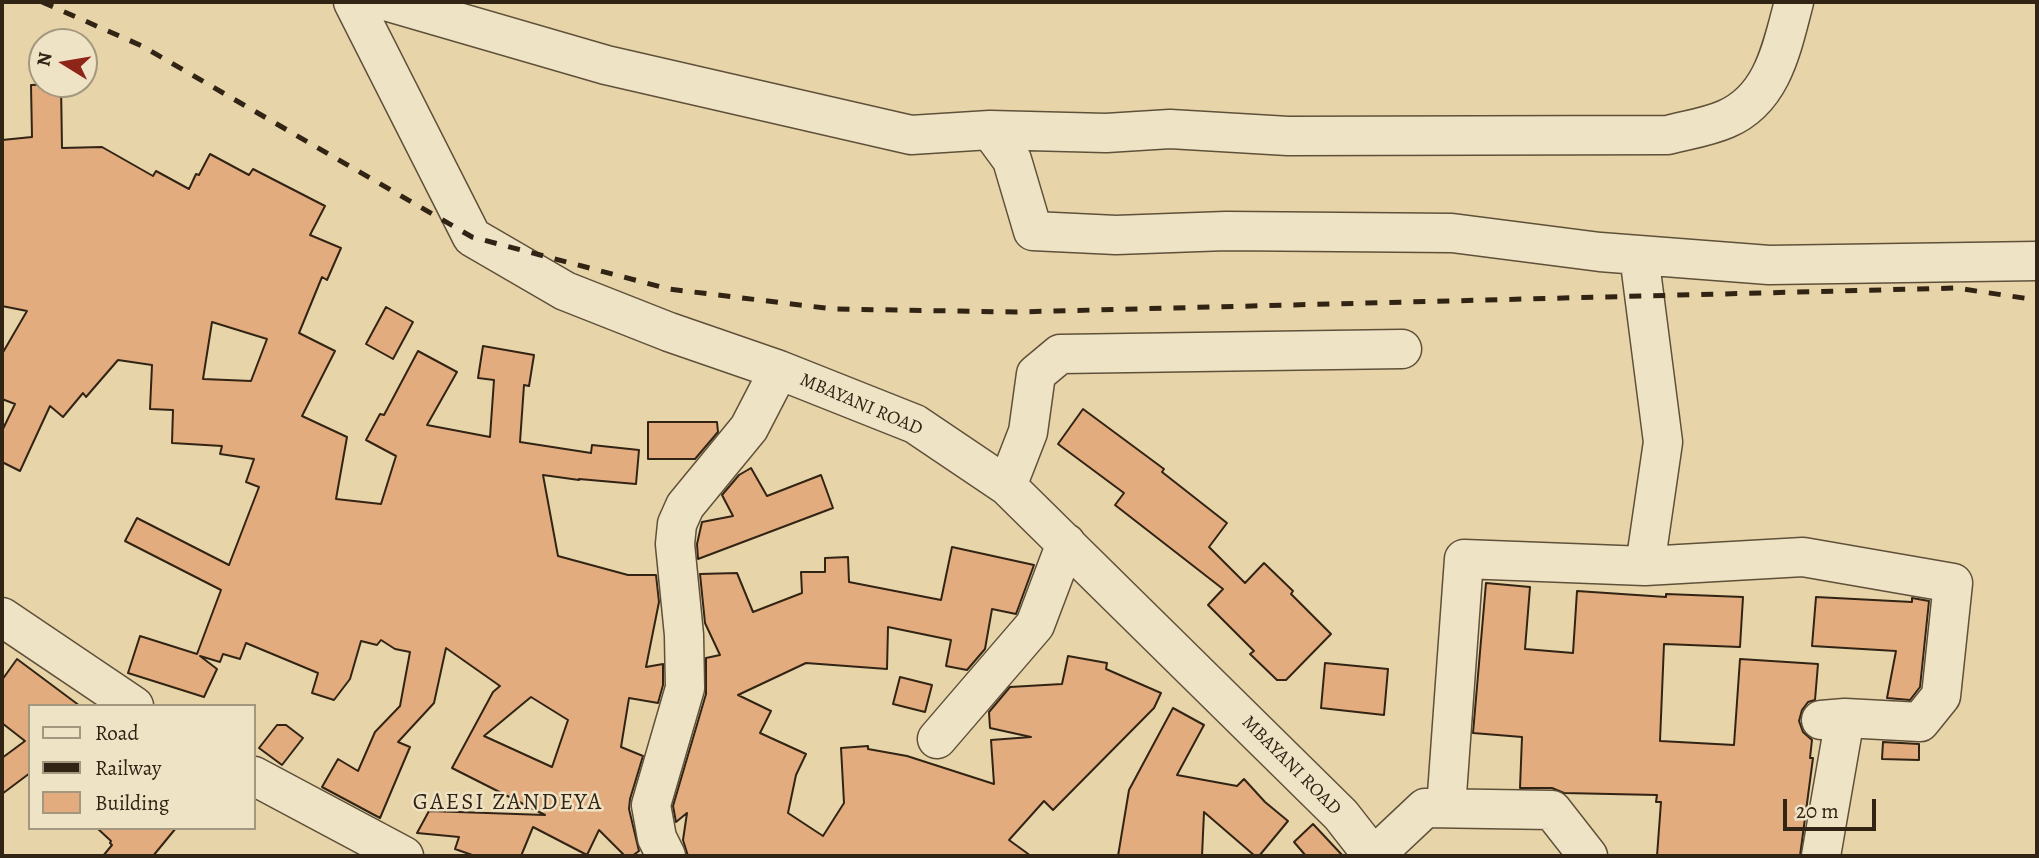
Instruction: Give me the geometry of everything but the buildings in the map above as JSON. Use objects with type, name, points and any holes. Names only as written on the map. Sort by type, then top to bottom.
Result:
[{"type":"street","name":"MBAYANI ROAD","points":[[354,2],[472,237],[565,291],[669,332],[779,370],[915,424],[1007,486],[1341,816],[1374,856]]},
{"type":"street","points":[[389,2],[606,65],[911,135],[990,130],[1106,133],[1170,130],[1288,136],[1668,135],[1725,120],[1750,106],[1767,83],[1783,43],[1794,2]]},
{"type":"street","points":[[990,130],[1012,160],[1033,231],[1116,235],[1226,231],[1452,233],[1639,255],[1769,265],[2037,261]]},
{"type":"street","points":[[1639,255],[1663,442],[1645,566]]},
{"type":"street","points":[[1007,486],[1028,432],[1036,374],[1060,354],[1402,349]]},
{"type":"street","points":[[666,856],[656,838],[651,805],[685,688],[686,662],[675,544],[677,524],[685,506],[749,428],[779,370]]},
{"type":"street","points":[[937,739],[1035,625],[1066,543]]},
{"type":"street","points":[[1446,808],[1464,559],[1645,566],[1803,556],[1953,583],[1941,696],[1920,722],[1833,719],[1821,856]]},
{"type":"street","points":[[2,617],[131,704]]},
{"type":"street","points":[[256,777],[392,854]]},
{"type":"street","points":[[1374,856],[1425,808],[1552,810],[1588,856]]},
{"type":"railway","points":[[42,2],[142,46],[472,237],[669,289],[833,309],[1016,312],[1956,288],[2037,300]]},
{"type":"district","name":"GAESI ZANDEYA","points":[[508,803]]}]
